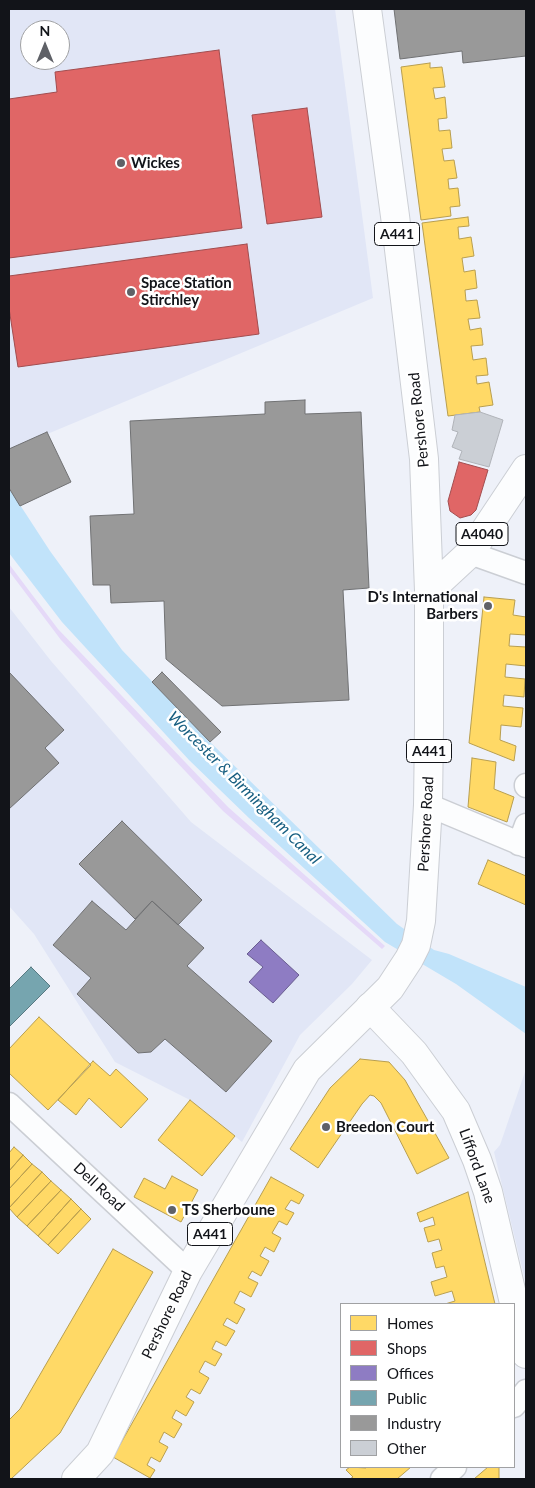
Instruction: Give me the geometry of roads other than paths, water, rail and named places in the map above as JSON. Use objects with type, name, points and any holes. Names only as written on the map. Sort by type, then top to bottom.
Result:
[{"type":"main road","name":"Pershore Road","points":[[76,1479],[100,1453],[188,1271],[307,1070],[390,988],[416,945],[421,921],[427,816],[429,591],[424,459],[395,216],[367,9]]},
{"type":"main road","name":"A4040","points":[[429,591],[470,553],[526,470]]},
{"type":"main road","name":"Lifford Lane","points":[[370,1007],[414,1053],[456,1111],[477,1160],[488,1192],[514,1303]]},
{"type":"main road","name":"Lifford Lane","points":[[515,1307],[526,1354]]},
{"type":"street","points":[[470,553],[526,574]]},
{"type":"street","points":[[427,816],[456,817],[524,838]]},
{"type":"street","name":"Dell Road","points":[[9,1104],[188,1271]]},
{"type":"street","points":[[515,1405],[526,1391]]},
{"type":"street","points":[[442,1479],[454,1468]]},
{"type":"water","name":"Worcester & Birmingham Canal","points":[[9,488],[50,551],[122,650],[210,742],[397,924],[434,950],[449,954],[526,987],[526,1034],[456,984],[385,942],[249,818],[189,760],[62,622],[9,553]]},
{"type":"place","name":"Wickes","points":[[121,163]]},
{"type":"place","name":"Space Station Stirchley","points":[[131,292]]},
{"type":"place","name":"D's International Barbers","points":[[488,606]]},
{"type":"place","name":"Breedon Court","points":[[326,1127]]},
{"type":"place","name":"TS Sherboune","points":[[172,1210]]}]
